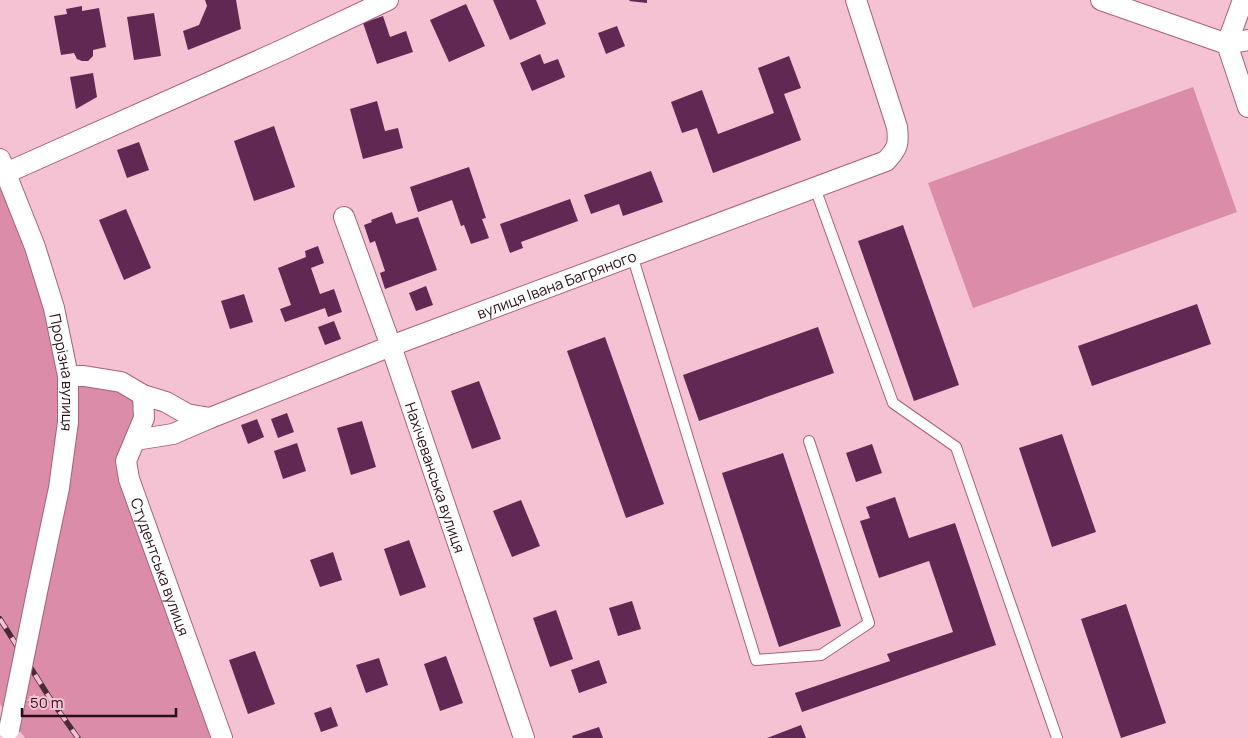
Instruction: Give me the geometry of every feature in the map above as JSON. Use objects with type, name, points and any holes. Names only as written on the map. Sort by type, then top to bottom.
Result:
[{"type":"street","points":[[3,166],[282,50],[388,0]]},
{"type":"street","name":"вулиця Івана Багряного","points":[[136,440],[173,434],[391,346],[886,161],[895,152],[898,140],[897,127],[856,0]]},
{"type":"street","points":[[1101,0],[1227,44],[1248,40]]},
{"type":"street","points":[[1243,0],[1227,44],[1248,107]]},
{"type":"street","name":"Прорізна вулиця","points":[[3,166],[35,247],[54,308],[68,376],[68,422],[59,488],[8,734]]},
{"type":"street","name":"Нахічеванська вулиця","points":[[344,217],[391,346],[524,738]]},
{"type":"street","points":[[68,376],[84,376],[121,382],[144,395],[166,402],[187,414],[210,418]]},
{"type":"street","name":"Студентська вулиця","points":[[144,395],[144,418],[126,461],[129,479],[222,738]]},
{"type":"lane","points":[[814,188],[892,403],[956,447],[1057,738]]},
{"type":"lane","points":[[632,255],[756,660],[821,655],[869,623],[809,441]]},
{"type":"shaded area","points":[[1193,87],[1237,212],[973,308],[928,183]]},
{"type":"shaded area","points":[[0,159],[68,376],[143,395],[126,461],[222,738],[25,738],[0,704]]},
{"type":"building","points":[[205,0],[236,0],[241,29],[188,50],[183,31],[199,25],[207,6]]},
{"type":"building","points":[[493,0],[536,0],[546,24],[510,40]]},
{"type":"building","points":[[647,0],[647,3],[629,1]]},
{"type":"building","points":[[466,4],[485,46],[449,62],[430,20]]},
{"type":"building","points":[[82,6],[82,11],[99,8],[106,47],[93,50],[93,56],[88,61],[77,59],[74,53],[61,55],[54,16],[67,14],[66,9]]},
{"type":"building","points":[[154,13],[161,56],[134,60],[127,17]]},
{"type":"building","points":[[383,16],[390,37],[406,31],[413,52],[377,64],[363,23]]},
{"type":"building","points":[[617,26],[625,46],[606,54],[598,33]]},
{"type":"building","points":[[540,54],[544,64],[558,59],[565,77],[532,91],[520,63]]},
{"type":"building","points":[[789,56],[801,88],[784,94],[801,140],[713,173],[697,128],[682,133],[671,102],[702,90],[718,134],[774,113],[758,68]]},
{"type":"building","points":[[93,73],[97,97],[76,109],[70,77]]},
{"type":"building","points":[[377,101],[385,131],[398,128],[403,148],[363,159],[350,109]]},
{"type":"building","points":[[274,126],[295,187],[254,201],[234,141]]},
{"type":"building","points":[[139,142],[149,170],[127,178],[117,150]]},
{"type":"building","points":[[469,167],[486,218],[482,219],[489,238],[471,244],[464,225],[461,226],[452,200],[418,212],[410,187]]},
{"type":"building","points":[[651,171],[663,202],[623,216],[619,204],[591,214],[584,195]]},
{"type":"building","points":[[570,199],[578,221],[521,242],[523,248],[510,253],[500,224]]},
{"type":"building","points":[[126,209],[151,268],[124,280],[99,220]]},
{"type":"building","points":[[392,212],[396,224],[418,217],[437,270],[385,289],[380,273],[385,271],[375,241],[370,243],[364,225],[372,222],[371,220]]},
{"type":"building","points":[[903,225],[959,385],[914,401],[858,241]]},
{"type":"building","points":[[318,246],[324,263],[311,268],[320,294],[334,289],[342,312],[328,317],[325,308],[285,322],[280,309],[291,305],[278,268],[306,257],[305,251]]},
{"type":"building","points":[[426,286],[433,305],[416,311],[409,293]]},
{"type":"building","points":[[244,294],[253,322],[230,329],[221,301]]},
{"type":"building","points":[[1197,304],[1211,344],[1092,386],[1078,346]]},
{"type":"building","points":[[334,321],[341,339],[325,345],[318,327]]},
{"type":"building","points":[[818,327],[834,373],[699,421],[683,375]]},
{"type":"building","points":[[605,337],[664,504],[626,518],[567,351]]},
{"type":"building","points":[[479,381],[501,439],[472,449],[451,391]]},
{"type":"building","points":[[287,413],[294,432],[278,438],[271,419]]},
{"type":"building","points":[[257,419],[264,437],[248,444],[241,425]]},
{"type":"building","points":[[362,421],[376,467],[351,475],[337,428]]},
{"type":"building","points":[[1062,434],[1096,532],[1052,547],[1019,448]]},
{"type":"building","points":[[297,443],[306,471],[283,479],[274,451]]},
{"type":"building","points":[[872,444],[882,473],[856,482],[846,453]]},
{"type":"building","points":[[783,453],[841,626],[779,647],[722,473]]},
{"type":"building","points":[[895,497],[909,538],[955,523],[996,645],[802,712],[795,693],[890,661],[887,654],[953,632],[929,561],[879,578],[860,521],[870,518],[866,507]]},
{"type":"building","points":[[521,500],[540,546],[512,557],[493,511]]},
{"type":"building","points":[[409,540],[426,587],[400,596],[384,549]]},
{"type":"building","points":[[333,552],[342,580],[320,587],[310,560]]},
{"type":"building","points":[[632,601],[641,629],[618,636],[609,608]]},
{"type":"building","points":[[1126,604],[1166,723],[1121,738],[1081,619]]},
{"type":"building","points":[[556,610],[573,659],[550,667],[533,618]]},
{"type":"building","points":[[255,651],[275,704],[248,714],[229,660]]},
{"type":"building","points":[[446,656],[463,703],[440,711],[424,664]]},
{"type":"building","points":[[379,658],[388,685],[366,693],[356,665]]},
{"type":"building","points":[[599,660],[607,683],[579,693],[571,670]]},
{"type":"building","points":[[331,707],[338,726],[321,732],[314,713]]},
{"type":"building","points":[[801,725],[806,738],[767,738]]},
{"type":"building","points":[[599,727],[603,738],[573,738],[572,736]]},
{"type":"railway","points":[[0,619],[51,700],[78,738]]}]
